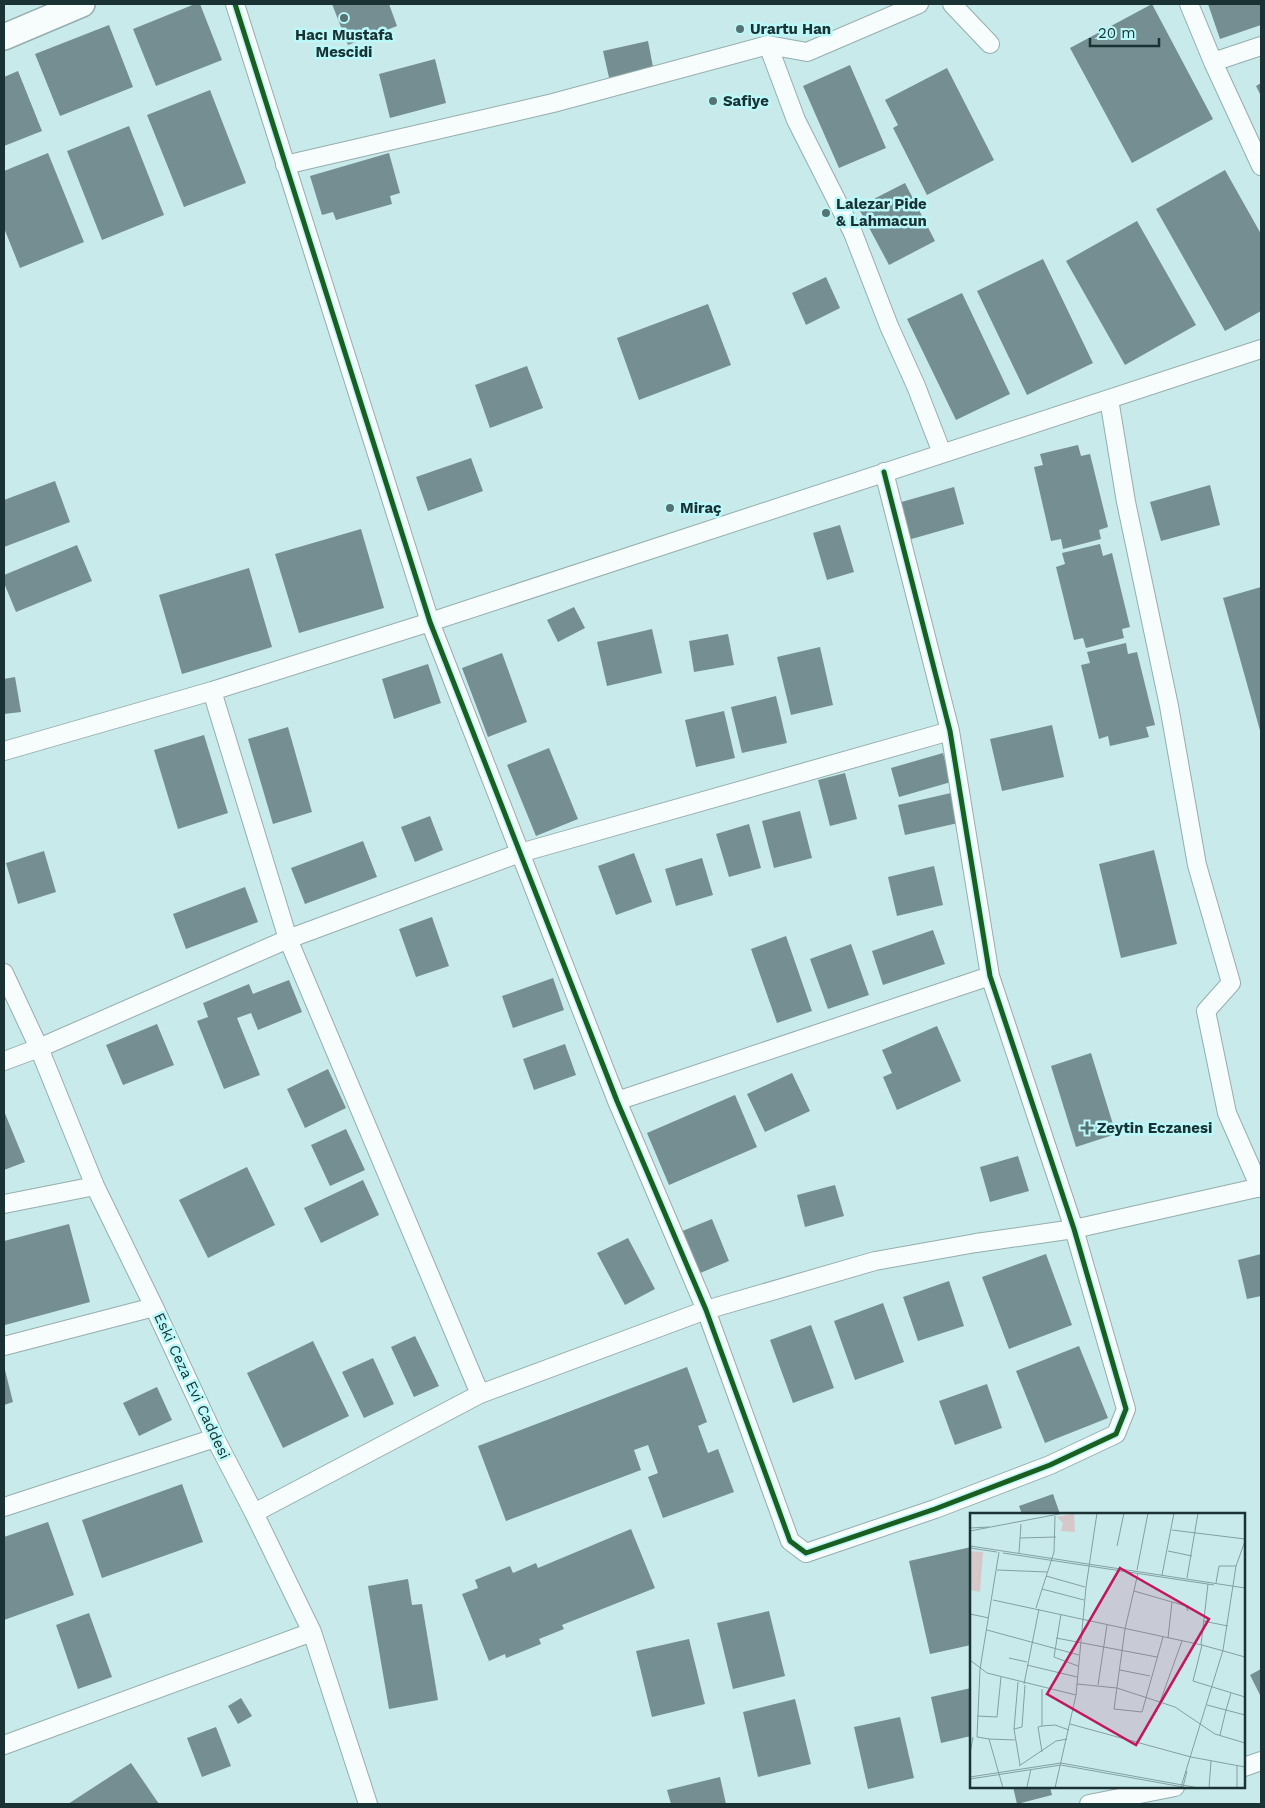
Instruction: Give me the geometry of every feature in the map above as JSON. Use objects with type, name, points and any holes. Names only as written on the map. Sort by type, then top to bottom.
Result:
[{"type":"main road","points":[[4,36],[82,4]]},
{"type":"street","points":[[235,4],[430,622],[617,1101],[706,1310],[790,1541],[806,1553],[935,1510],[1050,1465],[1116,1434],[1126,1409],[1074,1229],[990,976],[950,730],[884,472]]},
{"type":"street","points":[[285,165],[553,103],[768,45],[807,52],[919,4]]},
{"type":"street","points":[[952,4],[990,44]]},
{"type":"street","points":[[1189,4],[1213,62],[1261,166]]},
{"type":"street","points":[[768,45],[796,120],[853,233],[889,326],[916,386],[942,453]]},
{"type":"street","points":[[1213,62],[1261,46]]},
{"type":"street","points":[[4,751],[212,691],[430,622],[1261,349]]},
{"type":"street","points":[[254,1513],[480,1394],[706,1310],[875,1261],[976,1243],[1074,1229],[1261,1188],[1227,1113],[1206,1011],[1231,983],[1197,865],[1169,706],[1126,502],[1109,399]]},
{"type":"street","points":[[212,691],[288,939],[480,1394]]},
{"type":"street","points":[[4,1061],[39,1048],[288,939],[520,853],[950,730]]},
{"type":"street","name":"Eski Ceza Evi Caddesi","points":[[4,973],[39,1048],[96,1186],[214,1438],[254,1513],[312,1632],[368,1804]]},
{"type":"street","points":[[617,1101],[990,976]]},
{"type":"street","points":[[4,1204],[96,1186]]},
{"type":"street","points":[[4,1346],[154,1307]]},
{"type":"street","points":[[4,1507],[214,1438]]},
{"type":"street","points":[[4,1745],[312,1632]]},
{"type":"street","points":[[1245,1767],[1261,1761]]},
{"type":"street","points":[[1089,1804],[1170,1788]]},
{"type":"building","points":[[195,4],[200,4],[222,60],[156,86],[133,29]]},
{"type":"building","points":[[332,4],[389,4],[397,26],[348,45]]},
{"type":"building","points":[[1152,4],[1213,119],[1132,163],[1070,48]]},
{"type":"building","points":[[1208,4],[1261,4],[1261,25],[1220,39]]},
{"type":"building","points":[[109,25],[133,87],[60,116],[35,54]]},
{"type":"building","points":[[648,41],[654,72],[610,82],[603,51]]},
{"type":"building","points":[[435,59],[446,103],[390,118],[379,74]]},
{"type":"building","points":[[850,65],[886,148],[839,168],[803,86]]},
{"type":"building","points":[[947,68],[994,160],[927,195],[893,128],[898,125],[885,100]]},
{"type":"building","points":[[18,71],[42,131],[4,146],[4,77]]},
{"type":"building","points":[[1261,83],[1261,96],[1256,86]]},
{"type":"building","points":[[210,90],[246,183],[184,207],[147,115]]},
{"type":"building","points":[[129,126],[164,215],[102,240],[67,151]]},
{"type":"building","points":[[48,153],[84,242],[20,268],[4,228],[4,171]]},
{"type":"building","points":[[389,153],[400,193],[390,196],[392,204],[336,220],[333,212],[322,215],[310,176]]},
{"type":"building","points":[[1225,170],[1261,234],[1261,311],[1225,331],[1156,209]]},
{"type":"building","points":[[905,183],[935,241],[889,265],[858,207]]},
{"type":"building","points":[[1137,221],[1196,325],[1125,365],[1066,261]]},
{"type":"building","points":[[1043,259],[1093,363],[1027,395],[977,291]]},
{"type":"building","points":[[826,277],[840,308],[806,325],[792,293]]},
{"type":"building","points":[[962,293],[1010,394],[956,420],[907,319]]},
{"type":"building","points":[[708,304],[731,365],[639,400],[617,338]]},
{"type":"building","points":[[527,366],[543,408],[490,428],[475,385]]},
{"type":"building","points":[[1078,445],[1081,456],[1090,454],[1108,527],[1099,530],[1101,539],[1063,549],[1061,539],[1051,541],[1034,467],[1043,465],[1040,454]]},
{"type":"building","points":[[471,458],[483,491],[428,511],[416,477]]},
{"type":"building","points":[[55,481],[70,522],[4,547],[4,500]]},
{"type":"building","points":[[1210,485],[1220,525],[1161,541],[1150,502]]},
{"type":"building","points":[[954,487],[964,524],[908,540],[898,503]]},
{"type":"building","points":[[840,525],[854,572],[827,580],[813,533]]},
{"type":"building","points":[[361,529],[384,608],[299,633],[275,554]]},
{"type":"building","points":[[1100,544],[1103,556],[1112,553],[1130,627],[1122,629],[1124,638],[1086,648],[1083,638],[1074,640],[1056,567],[1065,564],[1062,553]]},
{"type":"building","points":[[77,545],[92,581],[16,612],[4,583],[4,575]]},
{"type":"building","points":[[249,568],[272,647],[182,674],[159,595]]},
{"type":"building","points":[[1261,587],[1261,734],[1223,598]]},
{"type":"building","points":[[574,607],[585,628],[558,642],[547,620]]},
{"type":"building","points":[[652,629],[662,673],[607,686],[597,642]]},
{"type":"building","points":[[728,634],[734,665],[694,672],[689,641]]},
{"type":"building","points":[[1126,643],[1128,654],[1137,652],[1155,725],[1146,727],[1149,737],[1110,746],[1108,736],[1099,739],[1081,665],[1090,663],[1087,652]]},
{"type":"building","points":[[820,647],[833,705],[791,715],[777,657]]},
{"type":"building","points":[[502,653],[527,722],[488,737],[462,668]]},
{"type":"building","points":[[428,664],[441,703],[394,719],[382,679]]},
{"type":"building","points":[[15,677],[21,712],[4,714],[4,679]]},
{"type":"building","points":[[776,696],[787,743],[742,753],[731,707]]},
{"type":"building","points":[[724,711],[735,758],[696,767],[685,720]]},
{"type":"building","points":[[1052,725],[1064,777],[1002,791],[990,739]]},
{"type":"building","points":[[288,727],[312,812],[273,824],[248,739]]},
{"type":"building","points":[[204,735],[228,813],[178,829],[154,750]]},
{"type":"building","points":[[549,748],[578,819],[536,836],[507,765]]},
{"type":"building","points":[[943,753],[951,782],[899,797],[891,768]]},
{"type":"building","points":[[845,773],[857,819],[830,826],[818,780]]},
{"type":"building","points":[[951,793],[958,823],[905,835],[898,805]]},
{"type":"building","points":[[800,811],[812,858],[774,868],[762,821]]},
{"type":"building","points":[[430,816],[443,850],[415,862],[401,827]]},
{"type":"building","points":[[749,824],[761,868],[729,877],[716,834]]},
{"type":"building","points":[[363,841],[377,877],[305,904],[291,868]]},
{"type":"building","points":[[1154,850],[1177,944],[1121,958],[1099,864]]},
{"type":"building","points":[[44,851],[56,892],[18,904],[6,863]]},
{"type":"building","points":[[634,853],[652,902],[616,915],[598,866]]},
{"type":"building","points":[[702,858],[713,895],[676,906],[665,869]]},
{"type":"building","points":[[934,866],[943,905],[897,916],[888,877]]},
{"type":"building","points":[[245,887],[258,922],[186,949],[173,914]]},
{"type":"building","points":[[432,917],[449,966],[416,977],[399,929]]},
{"type":"building","points":[[933,930],[945,964],[883,985],[872,951]]},
{"type":"building","points":[[786,936],[812,1011],[777,1023],[751,949]]},
{"type":"building","points":[[851,944],[869,995],[828,1009],[810,959]]},
{"type":"building","points":[[553,978],[564,1010],[513,1028],[502,996]]},
{"type":"building","points":[[289,980],[302,1012],[258,1030],[251,1013],[237,1018],[260,1075],[224,1089],[197,1021],[208,1017],[203,1003],[249,984],[253,994]]},
{"type":"building","points":[[157,1024],[174,1065],[123,1085],[106,1045]]},
{"type":"building","points":[[937,1026],[961,1081],[897,1110],[883,1077],[892,1073],[882,1050]]},
{"type":"building","points":[[565,1044],[576,1075],[534,1090],[523,1059]]},
{"type":"building","points":[[1091,1053],[1116,1134],[1076,1147],[1051,1066]]},
{"type":"building","points":[[328,1069],[346,1108],[305,1128],[287,1089]]},
{"type":"building","points":[[792,1073],[810,1111],[765,1132],[747,1094]]},
{"type":"building","points":[[735,1095],[757,1147],[669,1185],[647,1133]]},
{"type":"building","points":[[4,1111],[25,1162],[4,1170]]},
{"type":"building","points":[[346,1129],[365,1170],[330,1186],[311,1145]]},
{"type":"building","points":[[1018,1156],[1029,1191],[990,1202],[980,1167]]},
{"type":"building","points":[[247,1167],[275,1225],[208,1258],[179,1200]]},
{"type":"building","points":[[363,1180],[379,1215],[321,1243],[304,1208]]},
{"type":"building","points":[[835,1185],[844,1216],[805,1227],[797,1195]]},
{"type":"building","points":[[712,1219],[729,1261],[693,1276],[675,1234]]},
{"type":"building","points":[[69,1224],[90,1302],[5,1325],[4,1241]]},
{"type":"building","points":[[628,1238],[655,1289],[625,1305],[597,1253]]},
{"type":"building","points":[[1046,1254],[1072,1325],[1009,1349],[982,1277]]},
{"type":"building","points":[[1261,1254],[1261,1296],[1247,1299],[1238,1260]]},
{"type":"building","points":[[949,1281],[964,1326],[918,1341],[903,1297]]},
{"type":"building","points":[[883,1303],[904,1362],[855,1380],[834,1321]]},
{"type":"building","points":[[811,1325],[834,1388],[793,1403],[770,1340]]},
{"type":"building","points":[[415,1336],[439,1386],[414,1397],[391,1347]]},
{"type":"building","points":[[313,1341],[349,1416],[283,1448],[247,1373]]},
{"type":"building","points":[[1079,1346],[1108,1418],[1045,1443],[1016,1371]]},
{"type":"building","points":[[373,1358],[394,1404],[364,1418],[342,1372]]},
{"type":"building","points":[[4,1366],[13,1402],[4,1405]]},
{"type":"building","points":[[687,1367],[707,1422],[698,1426],[708,1453],[718,1449],[734,1492],[663,1518],[648,1477],[658,1473],[648,1445],[634,1450],[641,1470],[506,1521],[478,1446]]},
{"type":"building","points":[[987,1384],[1002,1428],[955,1445],[939,1401]]},
{"type":"building","points":[[157,1387],[172,1420],[139,1436],[123,1403]]},
{"type":"building","points":[[182,1484],[203,1542],[102,1578],[82,1520]]},
{"type":"building","points":[[1053,1494],[1060,1513],[1022,1513],[1019,1506]]},
{"type":"building","points":[[48,1522],[74,1595],[4,1620],[4,1537]]},
{"type":"building","points":[[631,1529],[655,1588],[562,1625],[564,1629],[539,1639],[541,1644],[506,1658],[505,1654],[489,1661],[462,1594],[478,1588],[475,1580],[510,1566],[513,1573],[536,1563],[538,1568]]},
{"type":"building","points":[[970,1547],[970,1645],[930,1654],[909,1561]]},
{"type":"building","points":[[408,1579],[412,1605],[422,1604],[438,1700],[389,1709],[368,1586]]},
{"type":"building","points":[[769,1611],[785,1676],[733,1689],[717,1623]]},
{"type":"building","points":[[89,1613],[112,1677],[78,1689],[56,1625]]},
{"type":"building","points":[[689,1639],[705,1704],[652,1717],[636,1651]]},
{"type":"building","points":[[1261,1669],[1261,1697],[1250,1675]]},
{"type":"building","points":[[970,1688],[970,1736],[941,1743],[931,1697]]},
{"type":"building","points":[[241,1698],[252,1716],[238,1724],[228,1706]]},
{"type":"building","points":[[795,1699],[811,1764],[758,1777],[743,1712]]},
{"type":"building","points":[[900,1717],[914,1778],[868,1789],[854,1727]]},
{"type":"building","points":[[216,1727],[231,1766],[202,1777],[187,1738]]},
{"type":"building","points":[[131,1763],[159,1804],[68,1804]]},
{"type":"building","points":[[720,1777],[726,1804],[671,1804],[667,1790]]},
{"type":"building","points":[[1013,1788],[1050,1788],[1052,1795],[1017,1804]]},
{"type":"cycle path","points":[[235,4],[430,622],[617,1101],[706,1310],[790,1541],[806,1553],[935,1509],[1050,1465],[1116,1434],[1126,1409],[1074,1229],[990,976],[950,731],[884,472]]},
{"type":"place","name":"Hacı Mustafa Mescidi","points":[[344,18]]},
{"type":"place","name":"Urartu Han","points":[[740,29]]},
{"type":"place","name":"Safiye","points":[[713,101]]},
{"type":"place","name":"Lalezar Pide & Lahmacun","points":[[826,213]]},
{"type":"place","name":"Miraç","points":[[670,508]]},
{"type":"place","name":"Zeytin Eczanesi","points":[[1087,1128]]}]
